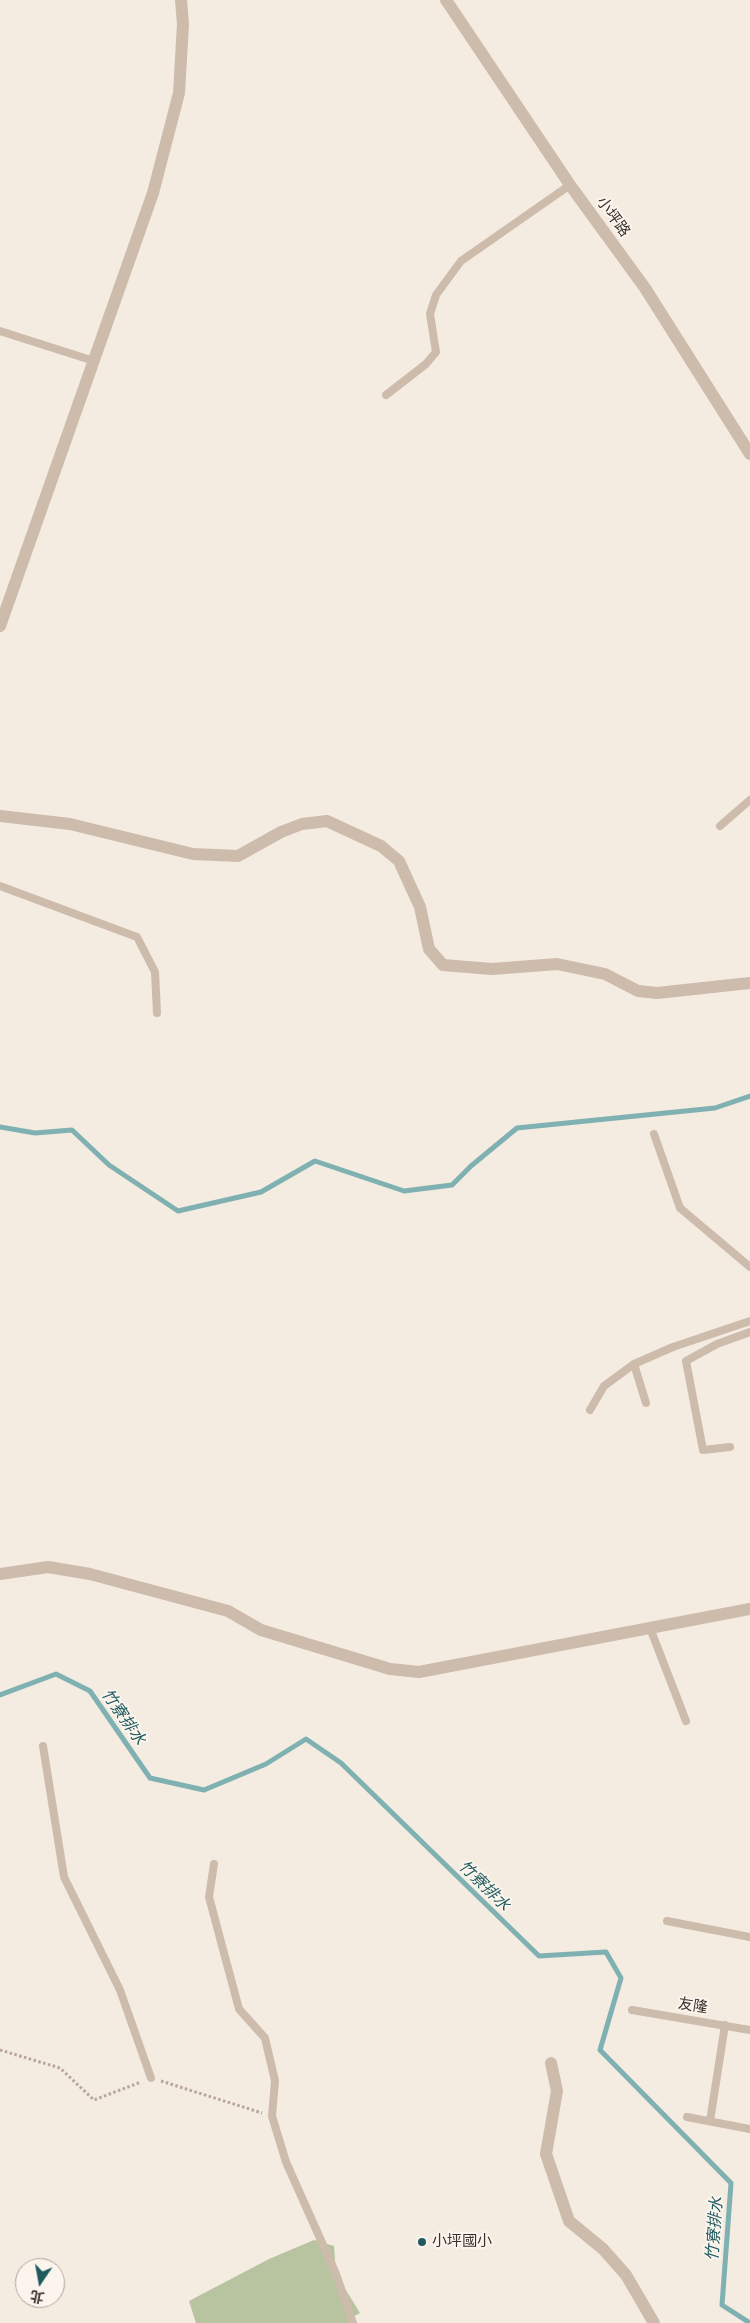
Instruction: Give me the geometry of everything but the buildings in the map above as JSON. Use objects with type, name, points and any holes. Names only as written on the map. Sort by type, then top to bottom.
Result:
[{"type":"street","points":[[0,626],[153,192],[179,93],[183,24],[181,0]]},
{"type":"street","name":"小坪路","points":[[446,0],[570,185],[644,288],[750,453]]},
{"type":"street","points":[[0,816],[70,824],[193,854],[238,856],[281,832],[302,824],[328,821],[381,846],[399,861],[420,907],[429,949],[443,965],[492,969],[556,964],[605,974],[638,990],[657,993],[750,983]]},
{"type":"street","points":[[0,1574],[48,1567],[90,1574],[228,1611],[261,1630],[390,1669],[419,1672],[750,1609]]},
{"type":"street","points":[[551,2064],[557,2091],[546,2154],[569,2220],[603,2249],[626,2275],[654,2323]]},
{"type":"lane","points":[[386,395],[426,364],[436,352],[430,314],[436,294],[461,261],[570,185]]},
{"type":"lane","points":[[0,331],[94,361]]},
{"type":"lane","points":[[720,826],[750,800]]},
{"type":"lane","points":[[0,886],[137,937],[155,972],[157,1012]]},
{"type":"lane","points":[[654,1134],[680,1208],[750,1267]]},
{"type":"lane","points":[[590,1410],[604,1386],[634,1364],[673,1347],[750,1321]]},
{"type":"lane","points":[[730,1447],[703,1450],[686,1361],[717,1344],[750,1332]]},
{"type":"lane","points":[[634,1364],[646,1403]]},
{"type":"lane","points":[[650,1628],[686,1721]]},
{"type":"lane","points":[[44,1746],[64,1877],[120,1990],[151,2078]]},
{"type":"lane","points":[[214,1864],[209,1897],[239,2008],[265,2038],[275,2081],[272,2116],[286,2162],[336,2274],[353,2323]]},
{"type":"lane","points":[[667,1921],[750,1937]]},
{"type":"lane","name":"友隆","points":[[632,2010],[750,2030]]},
{"type":"lane","points":[[710,2122],[725,2025]]},
{"type":"lane","points":[[687,2117],[750,2129]]},
{"type":"path","points":[[0,2050],[60,2068],[94,2100],[151,2078],[272,2116]]},
{"type":"green space","points":[[314,2240],[334,2246],[336,2274],[360,2313],[351,2318],[353,2323],[196,2323],[189,2301],[269,2259]]},
{"type":"waterway","points":[[0,1127],[35,1133],[72,1130],[109,1165],[178,1211],[261,1192],[315,1161],[404,1191],[452,1185],[471,1166],[517,1128],[715,1108],[750,1096]]},
{"type":"waterway","name":"竹寮排水","points":[[0,1695],[56,1674],[90,1691],[150,1778],[204,1790],[266,1764],[306,1739],[341,1763],[539,1956],[606,1952],[621,1978],[600,2050],[731,2183],[722,2305],[750,2323]]},
{"type":"place","name":"小坪國小","points":[[422,2242]]}]
